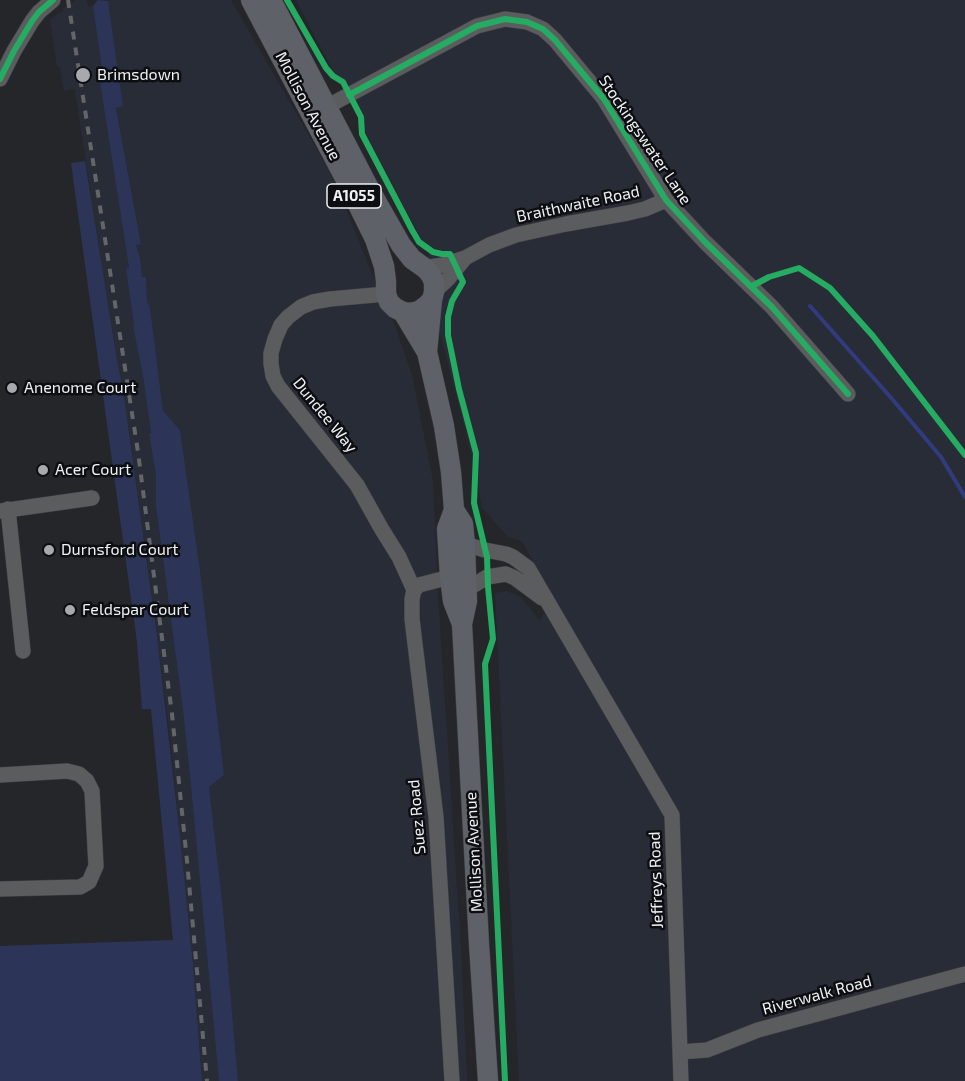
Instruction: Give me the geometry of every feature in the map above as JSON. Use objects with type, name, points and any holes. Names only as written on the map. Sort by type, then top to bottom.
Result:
[{"type":"main road","name":"Mollison Avenue","points":[[251,0],[375,239],[384,266],[389,302],[403,312],[428,352]]},
{"type":"main road","name":"Mollison Avenue","points":[[271,0],[401,245],[434,282],[428,352],[451,472],[454,510],[447,529],[450,577],[453,601],[462,624]]},
{"type":"main road","points":[[386,287],[390,273],[396,267],[404,264],[421,266]]},
{"type":"main road","points":[[403,312],[419,311],[433,296]]},
{"type":"main road","name":"Mollison Avenue","points":[[454,510],[464,525],[467,601],[462,624],[488,1081]]},
{"type":"street","points":[[0,79],[4,57],[39,12],[53,0]]},
{"type":"street","name":"Stockingswater Lane","points":[[328,106],[477,26],[505,19],[527,22],[543,29],[555,40],[604,99],[666,200],[705,243],[772,307],[848,394]]},
{"type":"street","name":"Braithwaite Road","points":[[421,266],[442,265],[465,258],[489,245],[516,235],[628,213],[666,200]]},
{"type":"street","name":"Braithwaite Road","points":[[433,296],[465,258]]},
{"type":"street","name":"Dundee Way","points":[[386,287],[314,302],[301,307],[280,325],[271,353],[271,364],[278,386],[357,484],[399,557],[414,590]]},
{"type":"street","points":[[23,651],[4,510],[92,498]]},
{"type":"street","name":"Jeffreys Road","points":[[465,544],[506,554],[528,568],[672,815],[681,1081]]},
{"type":"street","name":"Jeffreys Road","points":[[466,590],[487,577],[506,574],[549,603]]},
{"type":"street","points":[[414,590],[419,585],[450,577]]},
{"type":"street","name":"Suez Road","points":[[414,590],[412,619],[436,817],[452,1081]]},
{"type":"street","points":[[0,775],[67,771],[79,774],[87,781],[92,791],[96,866],[88,882],[80,887],[0,889]]},
{"type":"street","name":"Riverwalk Road","points":[[680,1052],[707,1050],[758,1030],[965,974]]},
{"type":"shaded area","points":[[76,0],[87,0],[88,7],[93,6],[103,69],[98,70],[129,268],[126,269],[135,326],[133,326],[143,375],[156,475],[156,506],[183,711],[219,1081],[202,1081],[170,737],[124,396],[75,89],[64,91],[60,67],[57,67],[50,20]]},
{"type":"shaded area","points":[[98,0],[108,1],[123,106],[116,108],[141,244],[136,245],[142,277],[146,277],[147,302],[150,307],[163,411],[180,430],[200,570],[224,775],[209,787],[223,909],[238,1081],[219,1081],[191,787],[156,506],[156,475],[149,434],[151,433],[133,326],[126,269],[129,268],[98,70],[102,69],[93,6]]},
{"type":"shaded area","points":[[109,0],[231,0],[336,183],[395,326],[412,375],[433,481],[467,1081],[238,1081],[223,909],[209,787],[224,775],[200,570],[180,430],[163,411],[150,307],[147,302],[146,277],[142,277],[136,244],[141,243],[116,107],[123,106]]},
{"type":"shaded area","points":[[296,0],[965,0],[965,1081],[519,1081],[495,593],[507,591],[522,598],[539,620],[555,602],[522,541],[508,537],[482,508],[476,471],[423,268],[429,254]]},
{"type":"shaded area","points":[[85,161],[124,396],[157,636],[181,845],[202,1081],[0,1081],[0,946],[173,940],[151,709],[142,709],[137,642],[71,163]]},
{"type":"waterway","points":[[810,306],[941,457],[965,497]]},
{"type":"railway","points":[[68,0],[138,452],[172,714],[207,1081]]},
{"type":"cycle path","points":[[0,79],[32,21],[53,0]]},
{"type":"cycle path","points":[[287,0],[326,68],[343,82],[361,117],[362,134],[419,242],[433,252],[450,254],[463,282],[452,301],[448,317],[448,335],[476,453],[474,503],[487,557],[493,639],[485,664],[505,1081]]},
{"type":"cycle path","points":[[349,95],[477,26],[505,19],[527,22],[543,29],[555,40],[604,99],[666,200],[705,242],[772,307],[848,394]]},
{"type":"cycle path","points":[[752,286],[769,277],[799,268],[830,288],[873,336],[965,455]]},
{"type":"place","name":"Brimsdown","points":[[83,75]]},
{"type":"place","name":"Anenome Court","points":[[12,388]]},
{"type":"place","name":"Acer Court","points":[[43,470]]},
{"type":"place","name":"Durnsford Court","points":[[49,550]]},
{"type":"place","name":"Feldspar Court","points":[[70,610]]}]
